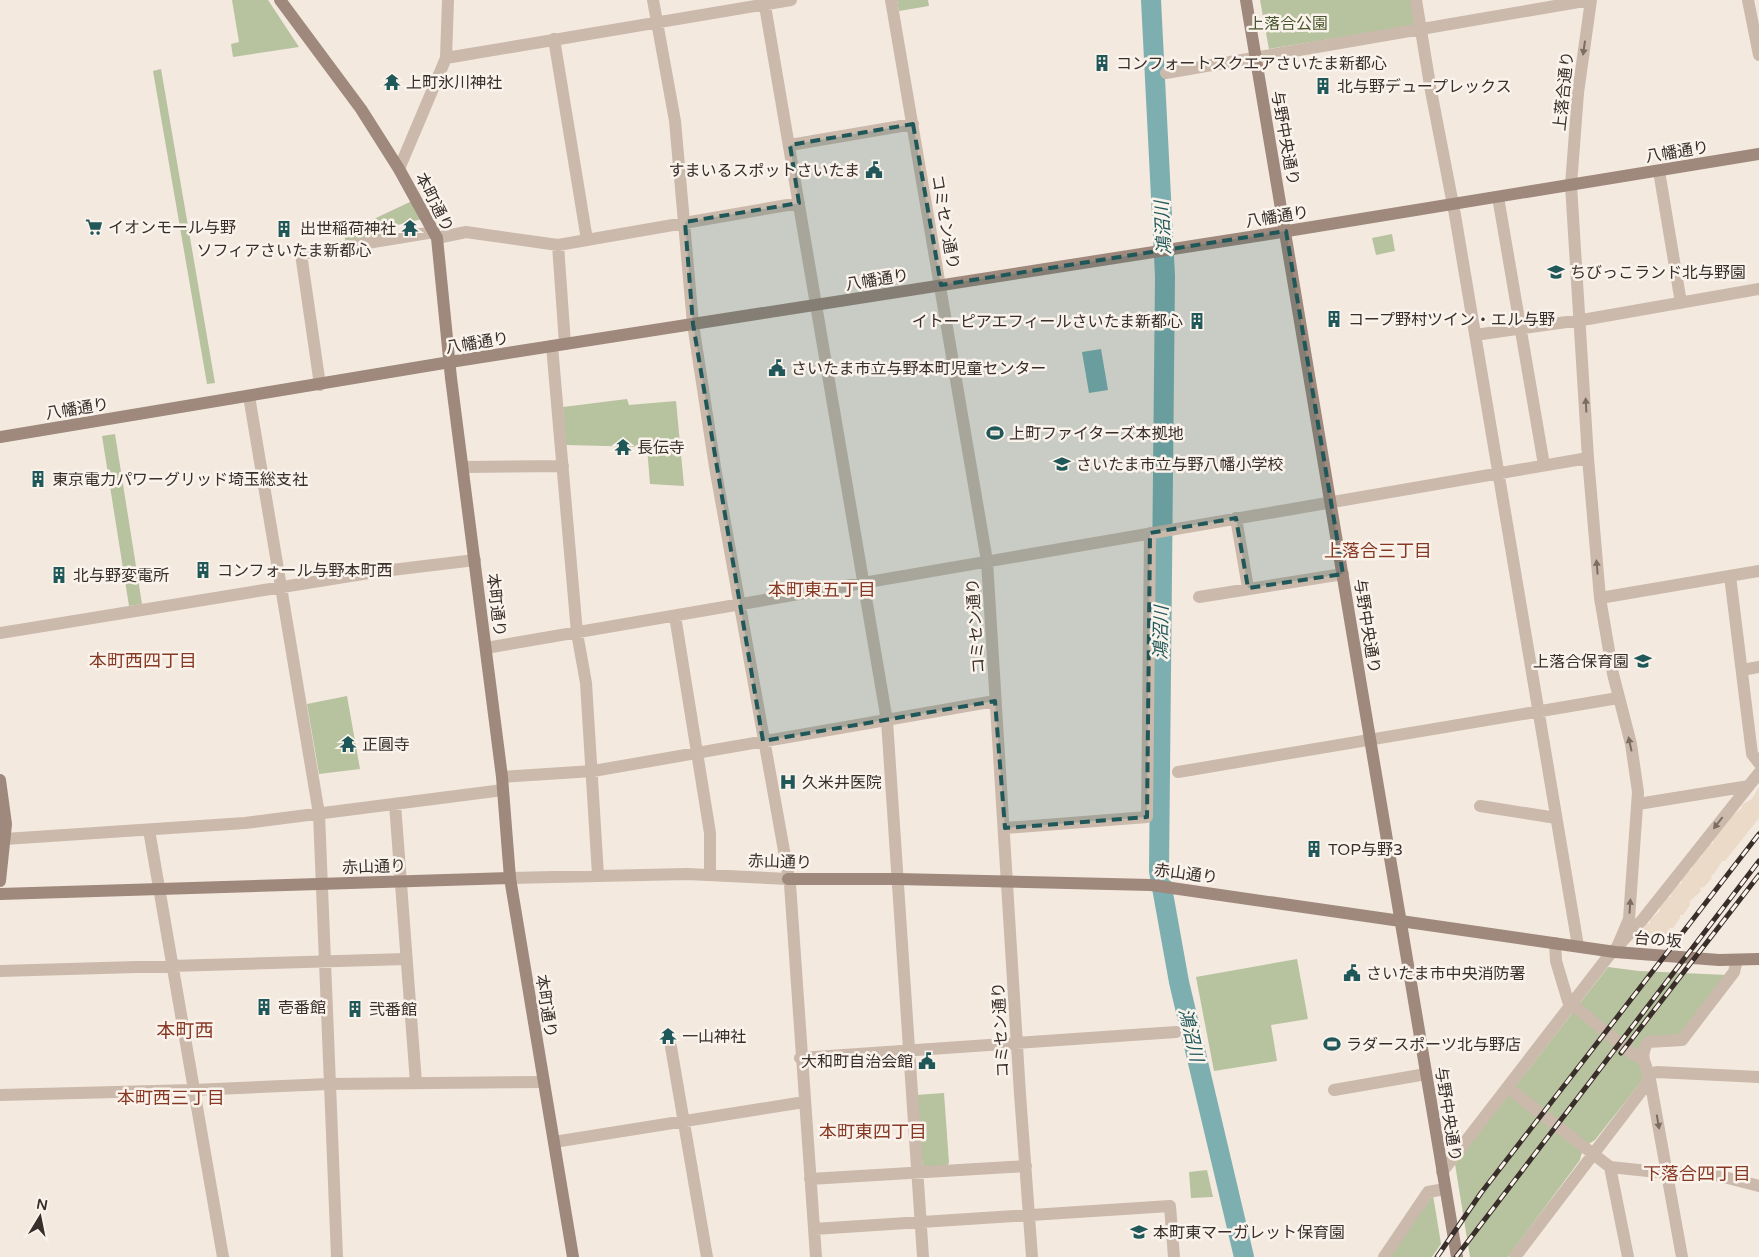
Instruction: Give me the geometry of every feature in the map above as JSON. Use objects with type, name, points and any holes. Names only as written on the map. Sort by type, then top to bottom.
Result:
[{"type":"main road","name":"本町通り","points":[[280,0],[361,109],[399,169],[436,235],[462,467],[502,783],[510,878],[573,1257]]},
{"type":"main road","name":"与野中央通り","points":[[1246,0],[1457,1257]]},
{"type":"main road","name":"八幡通り","points":[[0,437],[450,362],[1286,231],[1759,154]]},
{"type":"main road","points":[[0,780],[6,818],[0,881]]},
{"type":"main road","name":"赤山通り","points":[[0,894],[510,878]]},
{"type":"main road","name":"赤山通り","points":[[788,879],[898,879],[1151,885],[1556,943]]},
{"type":"main road","name":"台の坂","points":[[1556,943],[1616,952],[1719,960],[1759,959]]},
{"type":"street","points":[[399,169],[446,58],[448,0]]},
{"type":"street","points":[[654,0],[675,121],[693,324],[715,467],[788,879],[816,1257]]},
{"type":"street","points":[[446,58],[765,2],[791,0]]},
{"type":"street","name":"コミセン通り","points":[[891,0],[987,561],[1032,1257]]},
{"type":"street","points":[[1416,0],[1453,204],[1578,946]]},
{"type":"street","points":[[1166,73],[1590,0]]},
{"type":"street","name":"上落合通り","points":[[1590,0],[1578,93],[1571,185],[1588,458],[1600,598],[1618,698],[1631,744],[1638,804],[1629,919],[1616,952]]},
{"type":"street","points":[[1748,0],[1759,55]]},
{"type":"street","points":[[765,2],[818,305],[887,721],[923,1257]]},
{"type":"street","points":[[554,39],[587,240]]},
{"type":"street","points":[[790,145],[913,124]]},
{"type":"street","points":[[1660,170],[1681,303]]},
{"type":"street","points":[[1498,197],[1544,465]]},
{"type":"street","points":[[320,385],[301,254],[466,232],[558,245],[800,203]]},
{"type":"street","points":[[558,245],[558,345],[563,466],[577,633],[586,683],[598,875]]},
{"type":"street","points":[[1475,335],[1580,320],[1759,289]]},
{"type":"street","points":[[249,396],[319,814],[336,1257]]},
{"type":"street","points":[[486,648],[1588,458]]},
{"type":"street","points":[[462,467],[563,466]]},
{"type":"street","points":[[1236,518],[1248,588]]},
{"type":"street","points":[[1005,828],[1147,817],[1151,533]]},
{"type":"street","points":[[0,633],[375,572],[475,560]]},
{"type":"street","points":[[1600,598],[1759,571]]},
{"type":"street","points":[[1199,597],[1343,574]]},
{"type":"street","points":[[1730,576],[1752,754],[1759,762]]},
{"type":"street","points":[[675,616],[710,833],[710,874]]},
{"type":"street","points":[[1742,670],[1759,667]]},
{"type":"street","points":[[1178,772],[1618,698]]},
{"type":"street","points":[[5,839],[245,823],[395,804],[502,783],[593,771],[995,701]]},
{"type":"street","points":[[1442,1172],[1607,958],[1616,952],[1759,773]]},
{"type":"street","points":[[1638,804],[1749,786]]},
{"type":"street","points":[[395,804],[416,1083]]},
{"type":"street","points":[[1480,806],[1556,818]]},
{"type":"street","points":[[149,830],[171,966],[223,1257]]},
{"type":"street","name":"赤山通り","points":[[510,878],[710,874],[788,879]]},
{"type":"street","points":[[1556,943],[1556,961],[1568,1001],[1631,1053],[1642,1059]]},
{"type":"street","points":[[0,971],[406,959]]},
{"type":"street","points":[[1682,1257],[1649,1074],[1642,1059],[1643,1051],[1648,1042],[1674,1042],[1682,1040],[1734,972],[1737,960]]},
{"type":"street","points":[[800,1058],[1176,1032]]},
{"type":"street","points":[[671,1047],[707,1257]]},
{"type":"street","points":[[1649,1074],[1657,1072],[1759,1077]]},
{"type":"street","points":[[1334,1090],[1426,1074]]},
{"type":"street","points":[[1515,1257],[1645,1086],[1649,1074]]},
{"type":"street","points":[[0,1095],[328,1084],[544,1082]]},
{"type":"street","points":[[1508,1088],[1610,1167],[1666,1173],[1716,1175],[1759,1186]]},
{"type":"street","points":[[554,1142],[804,1102]]},
{"type":"street","points":[[810,1179],[1026,1166]]},
{"type":"street","points":[[1610,1167],[1628,1257]]},
{"type":"street","points":[[1384,1257],[1428,1192],[1445,1189]]},
{"type":"street","points":[[814,1229],[1170,1206],[1174,1257]]},
{"type":"highlighted area","points":[[913,124],[941,285],[1286,231],[1343,574],[1248,588],[1236,518],[1150,533],[1147,817],[1005,828],[995,701],[763,741],[693,324],[685,222],[799,203],[790,145]]},
{"type":"green space","points":[[232,0],[268,0],[299,47],[233,57],[231,44],[239,42]]},
{"type":"green space","points":[[897,0],[928,0],[929,6],[899,11]]},
{"type":"green space","name":"上落合公園","points":[[1260,0],[1411,0],[1416,25],[1269,49]]},
{"type":"green space","points":[[161,69],[215,383],[207,384],[153,71]]},
{"type":"green space","points":[[412,201],[422,219],[393,226],[395,236],[346,244],[344,233]]},
{"type":"green space","points":[[1392,234],[1395,251],[1376,255],[1372,238]]},
{"type":"green space","points":[[627,399],[629,405],[676,401],[684,486],[650,484],[647,447],[566,445],[563,407]]},
{"type":"green space","points":[[115,434],[142,604],[129,606],[102,436]]},
{"type":"green space","points":[[347,696],[360,769],[319,774],[307,704]]},
{"type":"green space","points":[[1297,959],[1308,1019],[1271,1025],[1277,1061],[1214,1071],[1196,977]]},
{"type":"green space","points":[[1608,967],[1639,971],[1727,975],[1682,1033],[1673,1038],[1645,1039],[1644,1078],[1595,1140],[1585,1148],[1580,1160],[1508,1257],[1470,1257],[1455,1164]]},
{"type":"green space","points":[[944,1093],[949,1163],[946,1167],[923,1169],[916,1095]]},
{"type":"green space","points":[[1207,1170],[1213,1197],[1191,1198],[1189,1172]]},
{"type":"green space","points":[[1433,1195],[1441,1244],[1432,1257],[1388,1257]]},
{"type":"shaded area","points":[[1759,787],[1759,818],[1725,861],[1722,861],[1714,874],[1711,875],[1712,878],[1704,887],[1700,888],[1701,891],[1690,901],[1690,905],[1683,915],[1680,915],[1673,928],[1669,928],[1672,936],[1662,945],[1644,944],[1639,946],[1634,944],[1634,936],[1639,935],[1646,924],[1650,924],[1650,920],[1660,911],[1660,906],[1667,897],[1671,897],[1670,893],[1678,884],[1682,884],[1681,880],[1687,871],[1692,870],[1692,866],[1698,857],[1702,857],[1701,853],[1708,843],[1713,844],[1713,838],[1727,819],[1741,809],[1743,804],[1752,799]]},
{"type":"water","points":[[1101,349],[1108,390],[1089,393],[1082,352]]},
{"type":"waterway","name":"鴻沼川","points":[[1151,0],[1165,276],[1159,871],[1179,982],[1244,1257]]},
{"type":"railway","points":[[1437,1257],[1481,1193],[1759,834]]},
{"type":"railway","points":[[1456,1257],[1759,861]]},
{"type":"railway","points":[[1621,1053],[1759,875]]},
{"type":"place","name":"コンフォートスクエアさいたま新都心","points":[[1102,63]]},
{"type":"place","name":"上町氷川神社","points":[[392,82]]},
{"type":"place","name":"北与野デュープレックス","points":[[1323,86]]},
{"type":"place","name":"すまいるスポットさいたま","points":[[874,170]]},
{"type":"place","name":"イオンモール与野","points":[[94,227]]},
{"type":"place","name":"出世稲荷神社","points":[[410,228]]},
{"type":"place","name":"ソフィアさいたま新都心","points":[[284,229]]},
{"type":"place","name":"ちびっこランド北与野園","points":[[1556,272]]},
{"type":"place","name":"コープ野村ツイン・エル与野","points":[[1334,319]]},
{"type":"place","name":"イトーピアエフィールさいたま新都心","points":[[1197,321]]},
{"type":"place","name":"さいたま市立与野本町児童センター","points":[[777,368]]},
{"type":"place","name":"上町ファイターズ本拠地","points":[[995,433]]},
{"type":"place","name":"長伝寺","points":[[623,447]]},
{"type":"place","name":"さいたま市立与野八幡小学校","points":[[1062,464]]},
{"type":"place","name":"東京電力パワーグリッド埼玉総支社","points":[[38,479]]},
{"type":"place","name":"コンフォール与野本町西","points":[[203,570]]},
{"type":"place","name":"北与野変電所","points":[[59,575]]},
{"type":"place","name":"上落合保育園","points":[[1643,661]]},
{"type":"place","name":"正圓寺","points":[[348,744]]},
{"type":"place","name":"久米井医院","points":[[788,782]]},
{"type":"place","name":"TOP与野3","points":[[1314,849]]},
{"type":"place","name":"さいたま市中央消防署","points":[[1352,973]]},
{"type":"place","name":"壱番館","points":[[264,1007]]},
{"type":"place","name":"弐番館","points":[[355,1009]]},
{"type":"place","name":"一山神社","points":[[668,1036]]},
{"type":"place","name":"ラダースポーツ北与野店","points":[[1332,1044]]},
{"type":"place","name":"大和町自治会館","points":[[927,1061]]},
{"type":"place","name":"本町東マーガレット保育園","points":[[1139,1232]]},
{"type":"district","name":"上落合三丁目","points":[[1378,551]]},
{"type":"district","name":"本町東五丁目","points":[[822,590]]},
{"type":"district","name":"本町西四丁目","points":[[143,661]]},
{"type":"district","name":"本町西","points":[[185,1030]]},
{"type":"district","name":"本町西三丁目","points":[[171,1098]]},
{"type":"district","name":"本町東四丁目","points":[[873,1132]]},
{"type":"district","name":"下落合四丁目","points":[[1697,1174]]}]
